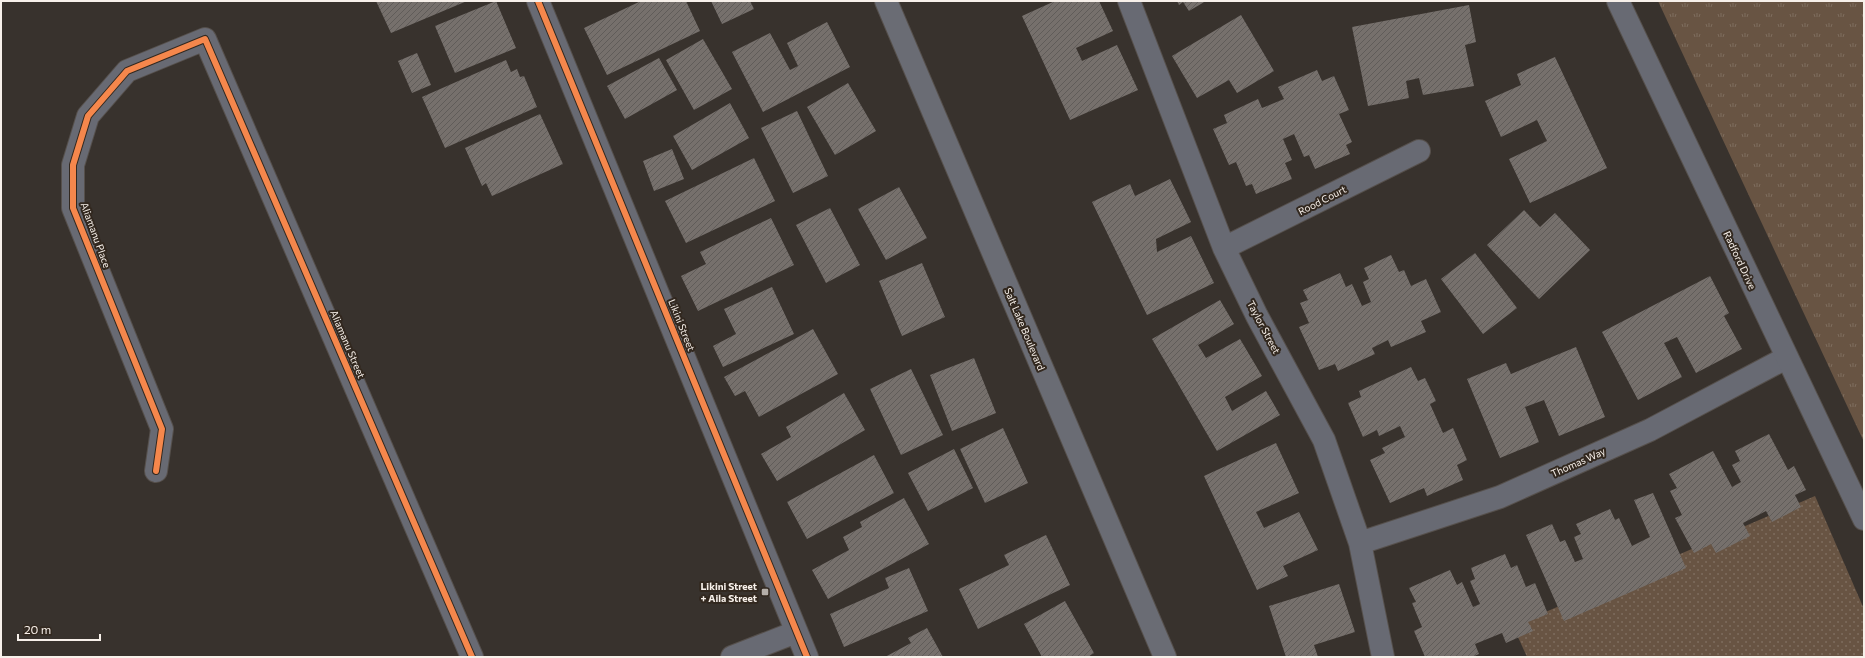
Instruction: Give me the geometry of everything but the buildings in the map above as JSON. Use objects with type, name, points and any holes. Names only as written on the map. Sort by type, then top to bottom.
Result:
[{"type":"main road","name":"Salt Lake Boulevard","points":[[886,1],[1165,657]]},
{"type":"street","name":"Likini Street","points":[[538,1],[807,657]]},
{"type":"street","name":"Taylor Street","points":[[1129,1],[1224,248],[1257,316],[1324,440],[1360,543],[1383,657]]},
{"type":"street","name":"Radford Drive","points":[[1618,1],[1786,358],[1864,519]]},
{"type":"street","name":"Aliamanu Place","points":[[156,471],[162,429],[73,208],[73,165],[88,116],[127,71],[205,40]]},
{"type":"street","name":"Aliamanu Street","points":[[205,40],[472,657]]},
{"type":"street","name":"Rood Court","points":[[1224,248],[1419,151]]},
{"type":"street","name":"Thomas Way","points":[[1360,543],[1500,497],[1650,430],[1786,358]]},
{"type":"street","points":[[732,657],[796,632]]},
{"type":"green space","points":[[1658,1],[1864,1],[1864,442]]},
{"type":"green space","points":[[1815,496],[1864,609],[1864,657],[1527,657],[1513,626]]},
{"type":"cycle path","points":[[538,1],[807,657]]},
{"type":"cycle path","points":[[156,471],[162,429],[73,208],[73,165],[88,116],[127,71],[205,39],[472,657]]},
{"type":"place","name":"Likini Street + Aila Street","points":[[765,592]]}]
